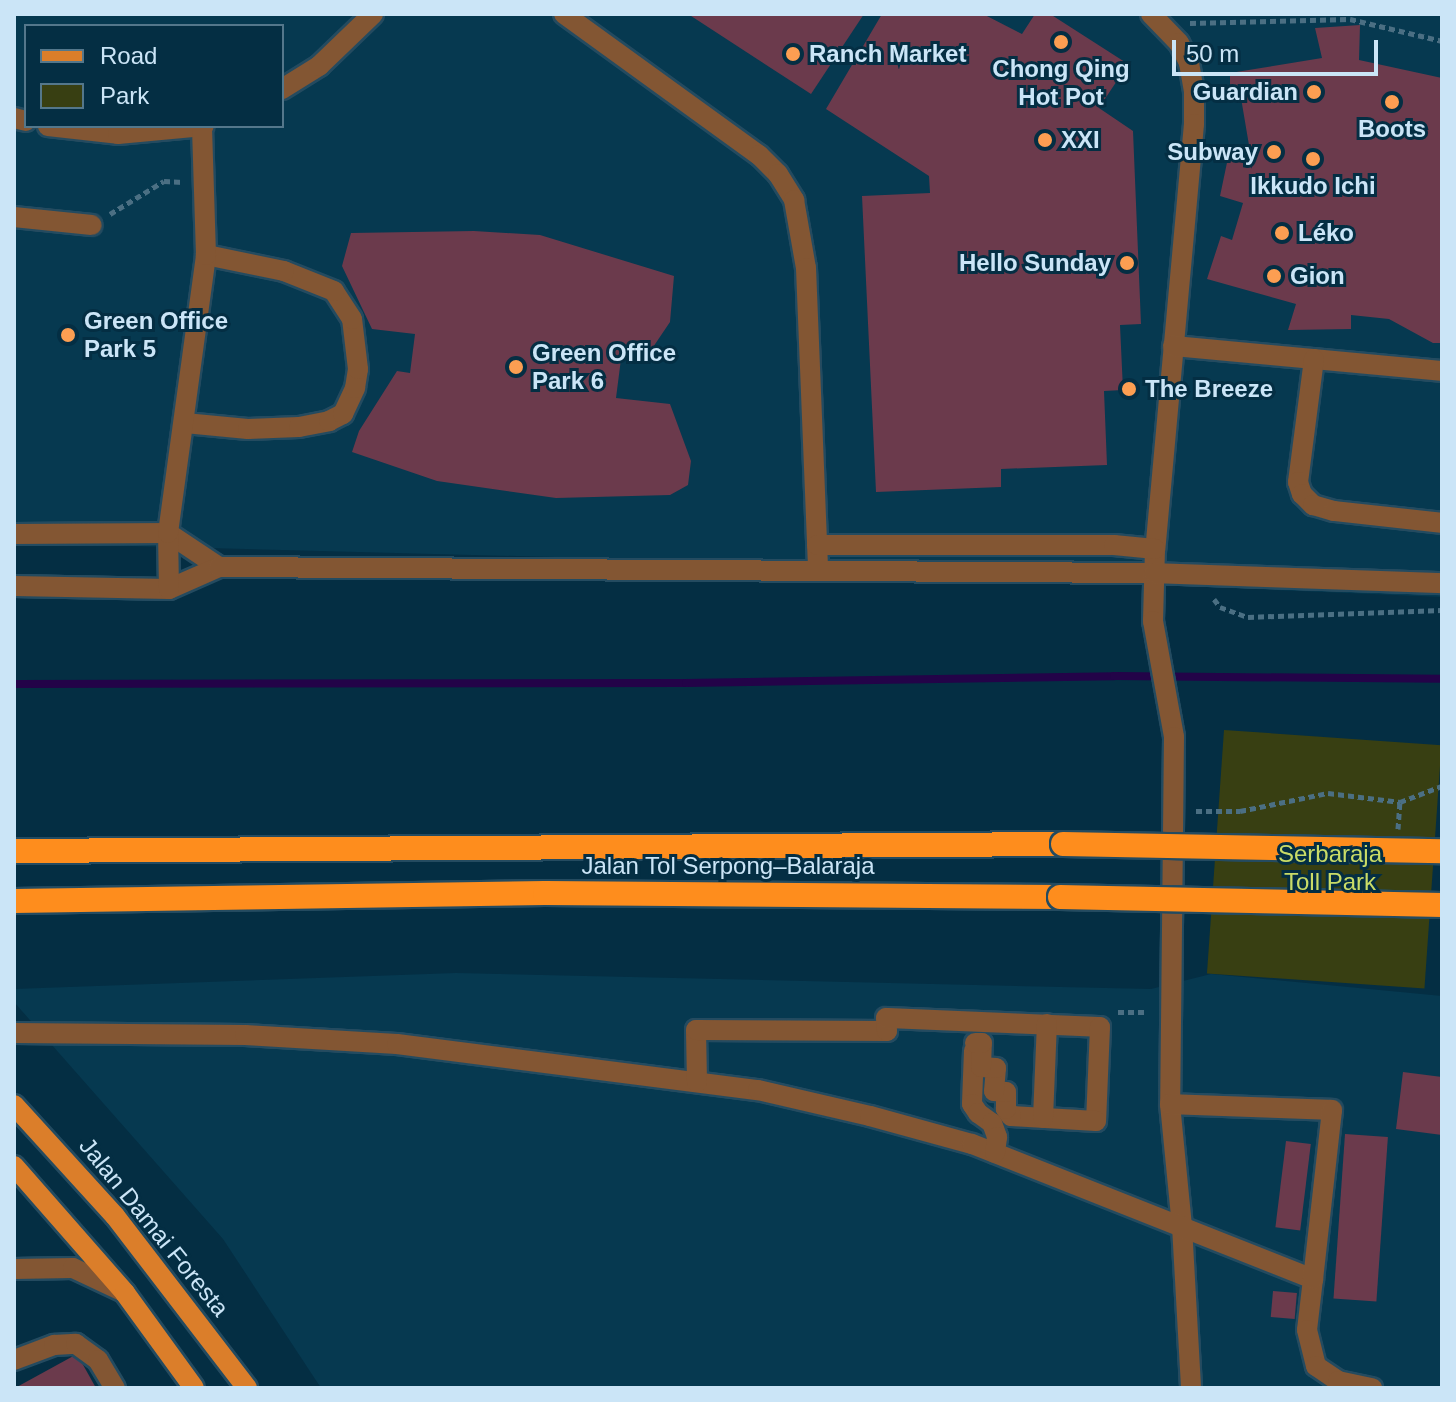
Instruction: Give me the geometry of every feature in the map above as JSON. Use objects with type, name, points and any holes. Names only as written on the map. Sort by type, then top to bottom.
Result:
[{"type":"highway","name":"Jalan Tol Serpong–Balaraja","points":[[14,851],[1063,844],[1442,851]]},
{"type":"highway","name":"Jalan Tol Serpong–Balaraja","points":[[14,901],[545,893],[1060,897],[1442,905]]},
{"type":"main road","name":"Jalan Damai Foresta","points":[[14,1105],[115,1216],[247,1388]]},
{"type":"main road","points":[[14,1166],[125,1293],[194,1388]]},
{"type":"street","points":[[284,88],[319,66],[373,14]]},
{"type":"street","points":[[564,14],[759,155],[778,174],[794,200],[806,268],[818,571]]},
{"type":"street","points":[[1156,19],[1189,63],[1194,92],[1194,124],[1155,549],[1153,621],[1174,737],[1170,1104],[1182,1226],[1191,1388]]},
{"type":"street","points":[[66,128],[118,134],[182,128]]},
{"type":"street","points":[[169,589],[168,533],[206,255],[203,128]]},
{"type":"street","points":[[14,217],[92,225]]},
{"type":"street","points":[[185,423],[248,429],[299,427],[329,421],[343,414],[355,388],[358,369],[352,319],[334,291],[284,271],[206,255]]},
{"type":"street","points":[[1173,346],[1442,371]]},
{"type":"street","points":[[1314,359],[1298,482],[1302,494],[1313,505],[1334,511],[1442,523]]},
{"type":"street","points":[[14,534],[168,533],[219,567]]},
{"type":"street","points":[[817,545],[1114,545],[1155,549]]},
{"type":"street","points":[[14,586],[169,589],[219,567],[1154,573],[1442,583]]},
{"type":"street","points":[[697,1082],[696,1030],[887,1031],[886,1018],[1100,1027],[1096,1121],[1011,1116],[1006,1109],[1006,1092],[994,1091],[996,1068],[981,1067],[982,1043],[975,1043]]},
{"type":"street","points":[[977,1020],[970,1094],[978,1113],[992,1123],[997,1137],[995,1153]]},
{"type":"street","points":[[1043,1118],[1047,1024]]},
{"type":"street","points":[[14,1033],[245,1035],[397,1044],[758,1090],[870,1116],[995,1153],[1313,1279]]},
{"type":"street","points":[[1170,1104],[1332,1110],[1307,1330],[1316,1366],[1338,1381],[1372,1388]]},
{"type":"street","points":[[14,1269],[73,1268],[125,1293]]},
{"type":"street","points":[[14,1360],[54,1345],[76,1344],[98,1360],[115,1388]]},
{"type":"path","points":[[1156,19],[1350,22],[1442,41]]},
{"type":"path","points":[[92,225],[164,181],[204,183]]},
{"type":"path","points":[[1198,575],[1220,607],[1248,617],[1442,610]]},
{"type":"path","points":[[1175,811],[1240,811],[1296,797],[1328,793],[1400,802],[1442,786]]},
{"type":"path","points":[[1115,1012],[1173,1013]]},
{"type":"shaded area","points":[[14,14],[1442,14],[1442,597],[1156,585],[823,564],[14,543]]},
{"type":"shaded area","points":[[456,973],[1151,989],[1211,974],[1442,996],[1442,1388],[321,1388],[223,1239],[14,1002],[14,989]]},
{"type":"green space","name":"Serbaraja Toll Park","points":[[1224,730],[1441,745],[1424,989],[1207,973]]},
{"type":"building","name":"Ranch Market","points":[[688,14],[864,14],[811,94]]},
{"type":"building","points":[[882,14],[983,14],[1022,34],[1035,14],[1050,14],[1128,64],[1099,108],[1133,131],[1141,324],[1120,325],[1123,390],[1104,391],[1107,465],[1001,469],[1001,487],[876,492],[862,196],[930,193],[929,176],[826,109]]},
{"type":"building","points":[[1360,25],[1359,60],[1442,78],[1442,343],[1433,343],[1389,319],[1351,315],[1351,329],[1288,330],[1296,304],[1207,279],[1221,236],[1232,240],[1243,203],[1220,196],[1229,153],[1251,157],[1241,98],[1230,96],[1230,73],[1322,58],[1315,28]]},
{"type":"building","name":"Green Office Park 6","points":[[474,231],[540,235],[674,276],[670,322],[643,362],[621,359],[616,398],[670,404],[691,461],[688,485],[670,495],[556,498],[437,481],[352,452],[359,431],[397,371],[410,373],[415,334],[372,329],[342,266],[351,233]]},
{"type":"building","points":[[1403,1072],[1442,1077],[1442,1135],[1396,1129]]},
{"type":"building","points":[[1345,1134],[1388,1137],[1376,1302],[1333,1299]]},
{"type":"building","points":[[1286,1141],[1311,1144],[1300,1230],[1275,1227]]},
{"type":"building","points":[[1273,1291],[1297,1293],[1295,1319],[1271,1317]]},
{"type":"building","points":[[77,1354],[96,1388],[15,1388]]},
{"type":"waterway","points":[[14,684],[686,683],[1114,676],[1442,679]]},
{"type":"place","name":"Chong Qing Hot Pot","points":[[1061,42]]},
{"type":"place","name":"Ranch Market","points":[[793,54]]},
{"type":"place","name":"Guardian","points":[[1314,92]]},
{"type":"place","name":"Boots","points":[[1392,102]]},
{"type":"place","name":"XXI","points":[[1045,140]]},
{"type":"place","name":"Subway","points":[[1274,152]]},
{"type":"place","name":"Ikkudo Ichi","points":[[1313,159]]},
{"type":"place","name":"Léko","points":[[1282,233]]},
{"type":"place","name":"Hello Sunday","points":[[1127,263]]},
{"type":"place","name":"Gion","points":[[1274,276]]},
{"type":"place","name":"Green Office Park 5","points":[[68,335]]},
{"type":"place","name":"Green Office Park 6","points":[[516,367]]},
{"type":"place","name":"The Breeze","points":[[1129,389]]}]
